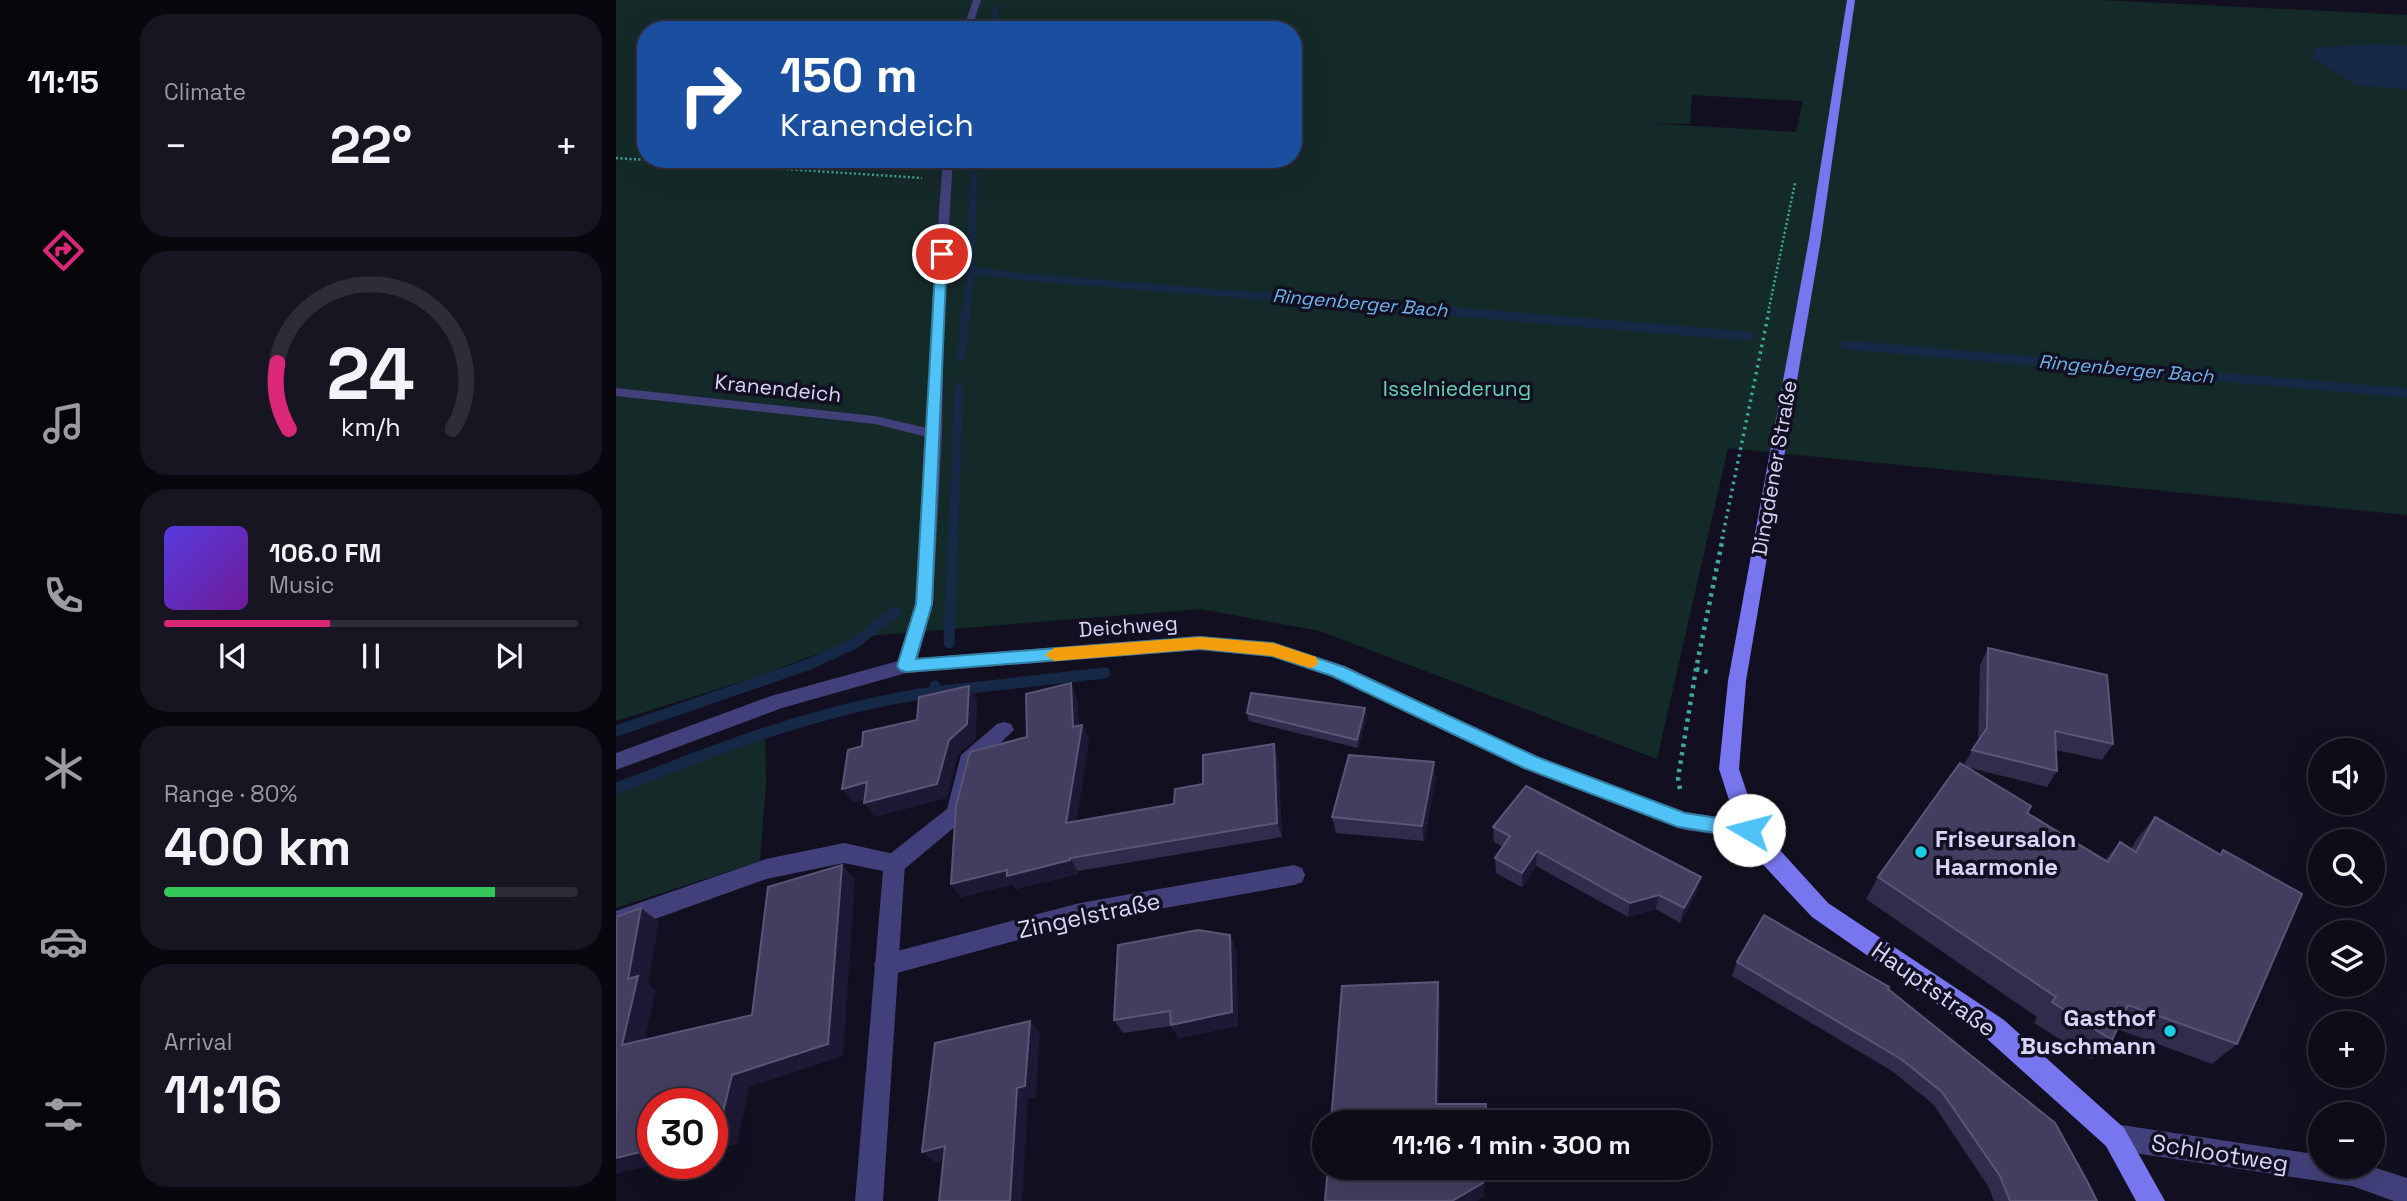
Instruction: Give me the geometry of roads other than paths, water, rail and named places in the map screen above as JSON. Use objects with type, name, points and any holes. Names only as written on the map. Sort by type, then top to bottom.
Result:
[{"type":"main road","name":"Dingdener Straße","points":[[1819,910],[1749,830],[1729,769],[1737,681],[1815,239],[1852,0]]},
{"type":"main road","name":"Hauptstraße","points":[[1819,910],[1995,1029],[2115,1137],[2151,1201]]},
{"type":"street","points":[[970,21],[978,0]]},
{"type":"street","points":[[906,666],[924,604],[935,434],[938,304],[948,168]]},
{"type":"street","name":"Kranendeich","points":[[616,392],[875,420],[902,424],[935,434]]},
{"type":"street","name":"Deichweg","points":[[616,762],[778,701],[906,666],[1200,643],[1273,650],[1338,671],[1531,763],[1685,821],[1749,830]]},
{"type":"street","points":[[870,1201],[894,864],[956,814],[968,761],[1004,730]]},
{"type":"street","points":[[616,922],[779,866],[844,853],[894,864]]},
{"type":"street","name":"Zingelstraße","points":[[886,965],[1080,912],[1294,875]]},
{"type":"street","name":"Schlootweg","points":[[2115,1137],[2352,1173],[2407,1192]]},
{"type":"water","points":[[2374,44],[2407,46],[2407,90],[2356,85],[2311,57],[2315,55],[2314,48]]},
{"type":"waterway","points":[[992,21],[996,8]]},
{"type":"waterway","name":"Ringenberger Bach","points":[[971,270],[974,168]]},
{"type":"waterway","name":"Ringenberger Bach","points":[[966,313],[971,270]]},
{"type":"waterway","name":"Ringenberger Bach","points":[[971,270],[1024,277],[1469,313]]},
{"type":"waterway","name":"Ringenberger Bach","points":[[961,357],[966,311]]},
{"type":"waterway","name":"Ringenberger Bach","points":[[1447,311],[1749,336]]},
{"type":"waterway","name":"Ringenberger Bach","points":[[1846,345],[2407,393]]},
{"type":"waterway","points":[[953,539],[959,387]]},
{"type":"waterway","points":[[949,643],[953,537]]},
{"type":"waterway","points":[[616,731],[810,664],[855,643],[896,611]]},
{"type":"waterway","points":[[934,692],[1105,673]]},
{"type":"waterway","points":[[934,692],[935,686]]},
{"type":"waterway","points":[[616,789],[772,731],[852,708],[934,692]]},
{"type":"place","name":"Friseursalon Haarmonie","points":[[1921,852]]},
{"type":"place","name":"Gasthof Buschmann","points":[[2170,1031]]},
{"type":"park label","name":"Isselniederung","points":[[1457,388]]}]
